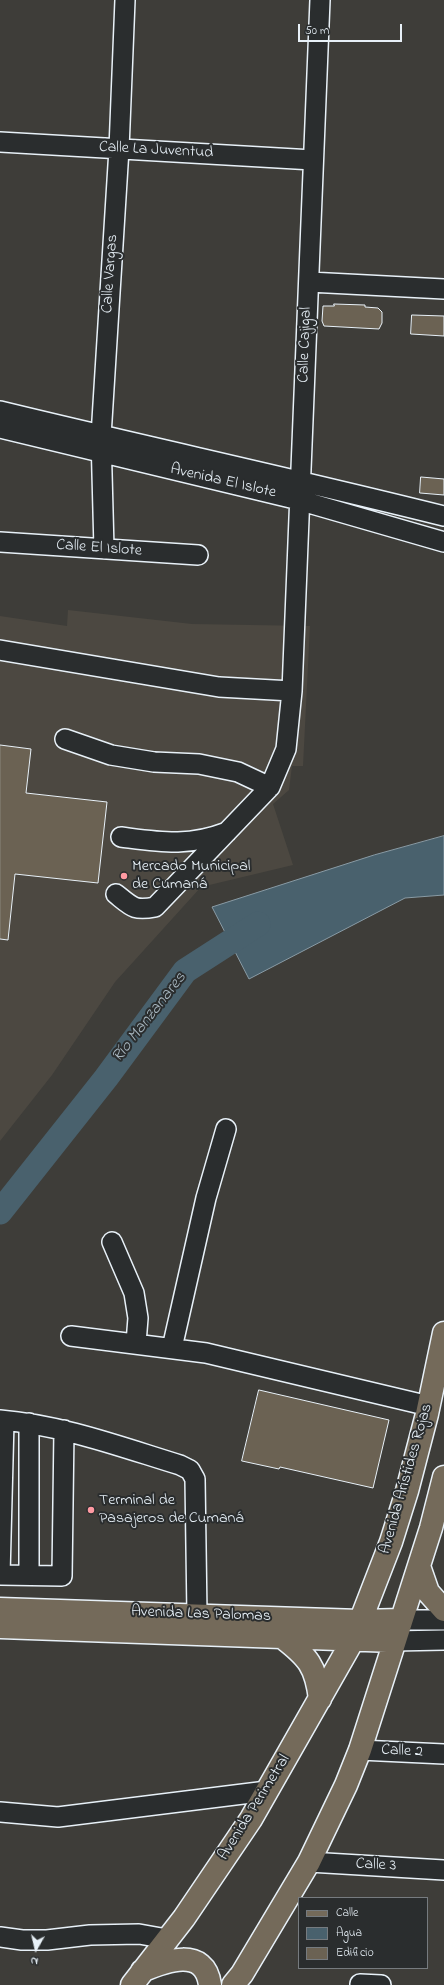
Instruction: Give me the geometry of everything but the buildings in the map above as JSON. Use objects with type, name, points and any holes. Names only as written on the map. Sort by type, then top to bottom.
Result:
[{"type":"main road","name":"Avenida Arístides Rojas","points":[[357,1630],[396,1527],[407,1491],[429,1406],[444,1333]]},
{"type":"main road","points":[[233,1985],[242,1974],[309,1862],[346,1785],[360,1750],[419,1566],[444,1477]]},
{"type":"main road","points":[[419,1566],[428,1592],[444,1610]]},
{"type":"main road","name":"Avenida Las Palomas","points":[[0,1609],[197,1615],[357,1630],[394,1641]]},
{"type":"main road","name":"Avenida Las Palomas","points":[[0,1627],[282,1637],[357,1630],[401,1620]]},
{"type":"main road","name":"Avenida Perimetral","points":[[136,1978],[184,1918],[251,1819],[320,1699],[357,1630]]},
{"type":"main road","points":[[282,1637],[298,1649],[311,1665],[317,1678],[320,1699]]},
{"type":"main road","points":[[136,1978],[166,1961],[185,1959],[200,1966],[209,1976],[210,1985]]},
{"type":"street","name":"Calle Vargas","points":[[104,549],[102,444],[119,149],[125,0]]},
{"type":"street","name":"Calle Cajigal","points":[[270,787],[286,749],[292,691],[298,501],[301,481],[320,0]]},
{"type":"street","name":"Calle La Juventud","points":[[0,142],[313,160]]},
{"type":"street","points":[[308,282],[444,289]]},
{"type":"street","name":"Avenida El Islote","points":[[0,411],[102,444],[444,542]]},
{"type":"street","name":"Avenida El Islote","points":[[0,428],[102,444],[301,481],[444,516]]},
{"type":"street","name":"Calle El Islote","points":[[0,542],[198,555]]},
{"type":"street","points":[[0,650],[219,687],[292,691]]},
{"type":"street","points":[[65,739],[111,755],[154,762],[199,764],[238,772],[270,787],[155,907],[141,910],[130,905],[116,894]]},
{"type":"street","points":[[121,837],[184,843],[210,838],[230,830]]},
{"type":"street","points":[[172,1348],[206,1198],[226,1129]]},
{"type":"street","points":[[112,1242],[134,1293],[138,1318],[136,1343]]},
{"type":"street","points":[[71,1336],[206,1353],[429,1406]]},
{"type":"street","points":[[64,1430],[62,1576],[0,1575],[2,1421],[29,1423],[64,1430],[180,1465],[190,1470],[195,1479],[197,1615]]},
{"type":"street","points":[[29,1423],[29,1575]]},
{"type":"street","points":[[401,1620],[444,1620]]},
{"type":"street","points":[[394,1641],[444,1640]]},
{"type":"street","name":"Calle 2","points":[[360,1750],[444,1754]]},
{"type":"street","points":[[0,1812],[58,1817],[267,1791]]},
{"type":"street","name":"Calle 3","points":[[309,1862],[444,1870]]},
{"type":"street","points":[[0,1937],[47,1940],[90,1934],[139,1934],[167,1939]]},
{"type":"street","points":[[360,1984],[381,1985]]},
{"type":"shaded area","name":"Mercado Municipal de Cumaná","points":[[68,610],[192,624],[310,626],[303,766],[292,766],[289,790],[273,804],[293,865],[201,887],[115,982],[52,1075],[0,1141],[0,616],[67,626]]},
{"type":"water","points":[[444,836],[444,895],[405,898],[249,979],[212,907],[374,855]]},
{"type":"waterway","name":"Río Manzanares","points":[[0,1212],[106,1078],[185,971],[258,924]]},
{"type":"place","name":"Mercado Municipal de Cumaná","points":[[124,876]]},
{"type":"place","name":"Terminal de Pasajeros de Cumaná","points":[[91,1510]]}]
